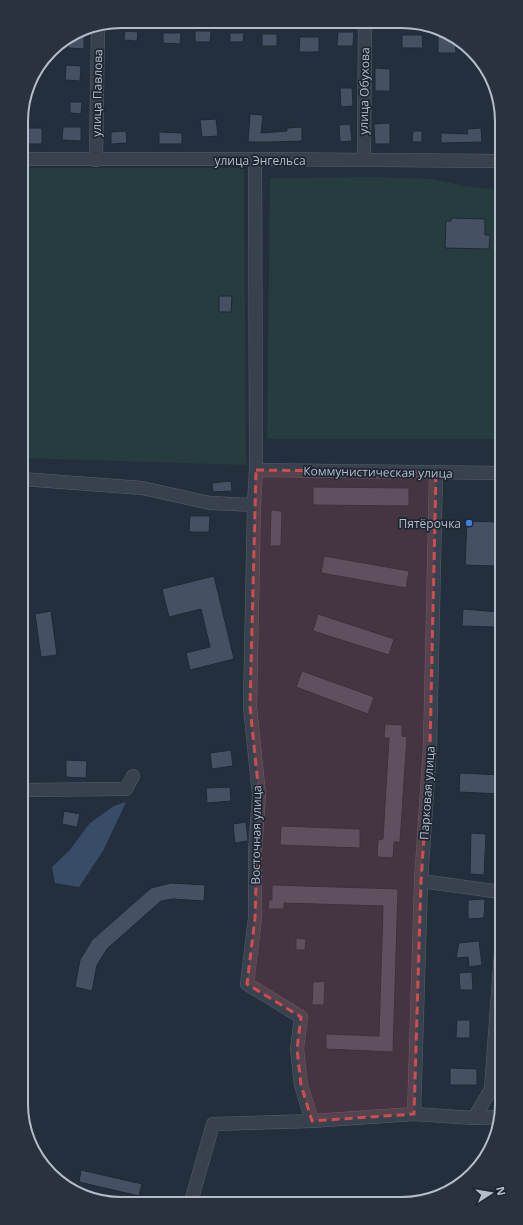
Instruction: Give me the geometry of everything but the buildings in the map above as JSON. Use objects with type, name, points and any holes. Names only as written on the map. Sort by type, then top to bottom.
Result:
[{"type":"street","name":"улица Обухова","points":[[364,160],[365,28]]},
{"type":"street","name":"улица Павлова","points":[[96,160],[98,31]]},
{"type":"street","name":"улица Энгельса","points":[[28,160],[254,159],[495,161]]},
{"type":"street","name":"Восточная улица","points":[[254,159],[256,470],[250,707],[258,794],[255,852],[255,918],[247,984],[301,1017],[297,1049],[301,1086],[312,1121]]},
{"type":"street","name":"Коммунистическая улица","points":[[256,470],[495,473]]},
{"type":"street","name":"Парковая улица","points":[[414,1114],[421,881],[430,747],[436,472]]},
{"type":"street","points":[[28,479],[142,488],[210,503],[254,505]]},
{"type":"street","points":[[28,790],[126,789],[133,776]]},
{"type":"street","points":[[421,881],[495,891]]},
{"type":"street","points":[[474,1118],[491,1089],[495,1034]]},
{"type":"street","points":[[192,1197],[213,1124],[312,1121],[414,1114],[474,1118],[494,1117]]},
{"type":"highlighted area","points":[[256,470],[436,472],[430,747],[421,881],[414,1114],[312,1121],[301,1085],[297,1049],[301,1017],[247,984],[255,918],[259,794],[250,707]]},
{"type":"green space","points":[[28,168],[244,168],[246,465],[28,458]]},
{"type":"green space","points":[[375,177],[433,179],[463,186],[495,190],[495,439],[267,439],[270,178]]},
{"type":"water","points":[[126,802],[103,851],[79,887],[55,883],[52,867],[69,851],[90,823],[114,806]]},
{"type":"place","name":"Пятёрочка","points":[[469,523]]}]
